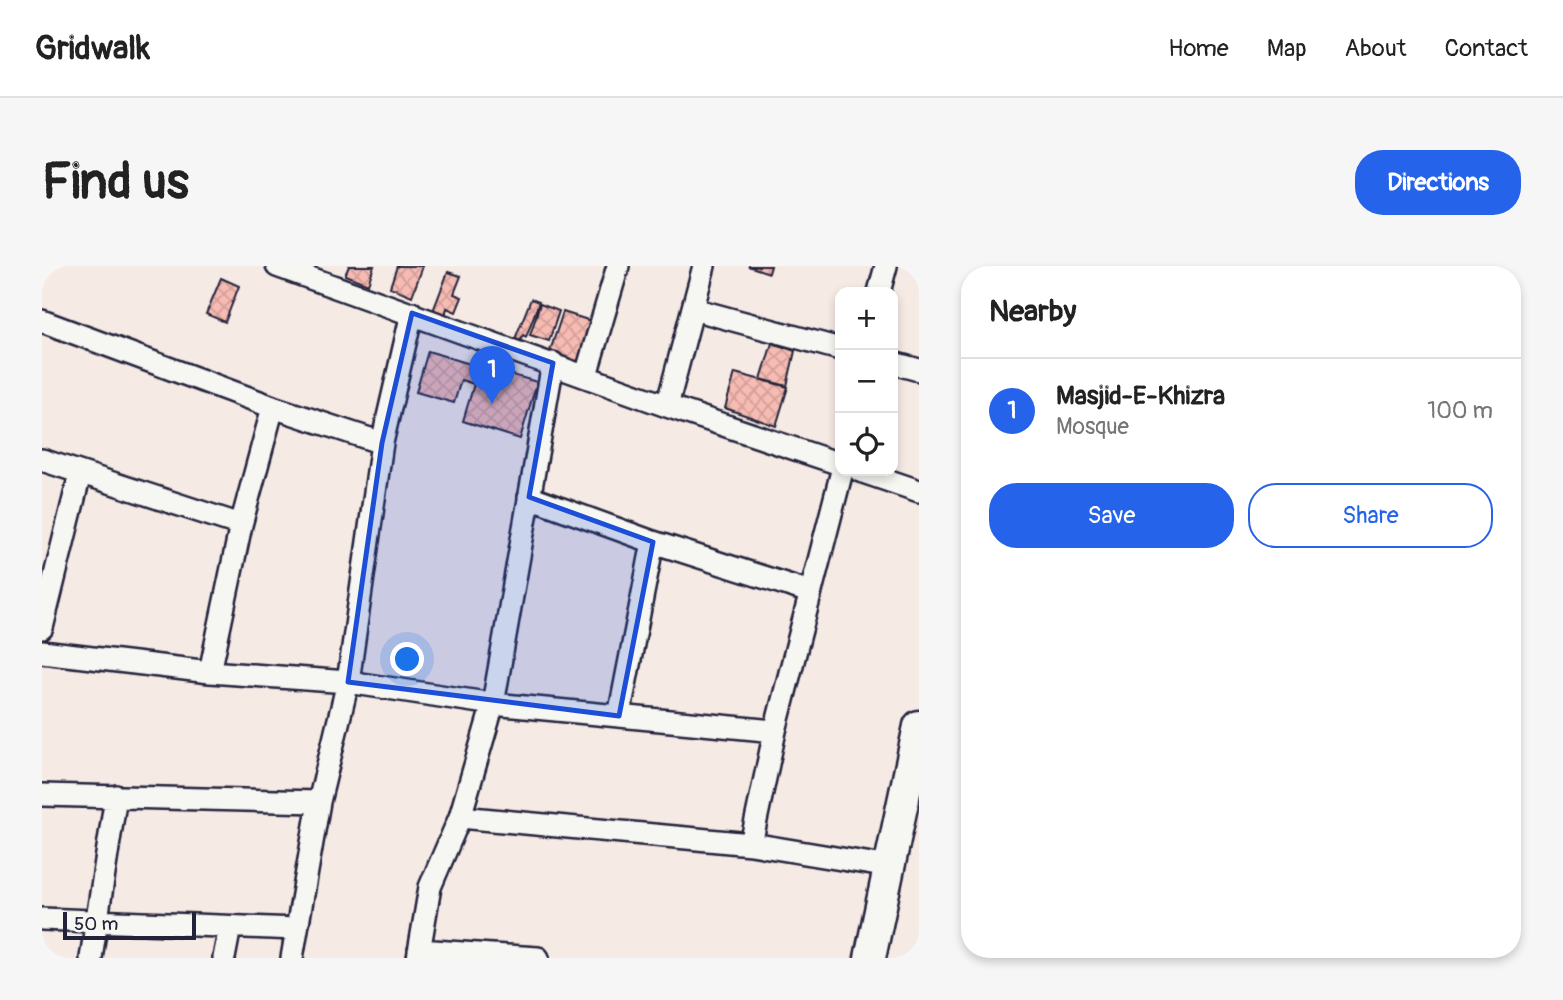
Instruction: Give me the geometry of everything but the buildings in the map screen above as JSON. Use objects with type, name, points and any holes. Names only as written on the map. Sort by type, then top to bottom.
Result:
[{"type":"street","points":[[277,266],[667,406],[835,462]]},
{"type":"street","points":[[586,375],[618,266]]},
{"type":"street","points":[[667,406],[704,266]]},
{"type":"street","points":[[880,287],[886,266]]},
{"type":"street","points":[[693,309],[835,348]]},
{"type":"street","points":[[292,958],[319,802],[348,682],[382,443],[412,313]]},
{"type":"street","points":[[42,321],[273,407],[382,443]]},
{"type":"street","points":[[538,958],[418,954],[430,887],[460,817],[493,704],[553,363]]},
{"type":"street","points":[[898,364],[919,370]]},
{"type":"street","points":[[210,672],[241,525],[273,407]]},
{"type":"street","points":[[42,460],[241,525]]},
{"type":"street","points":[[42,628],[80,474]]},
{"type":"street","points":[[751,844],[775,731],[841,476]]},
{"type":"street","points":[[875,476],[919,491]]},
{"type":"street","points":[[529,497],[653,542],[810,592]]},
{"type":"street","points":[[619,716],[653,542]]},
{"type":"street","points":[[42,652],[210,672],[348,682],[493,704],[775,731]]},
{"type":"street","points":[[870,958],[919,726]]},
{"type":"street","points":[[42,795],[319,802]]},
{"type":"street","points":[[91,958],[116,796]]},
{"type":"street","points":[[460,817],[751,844],[890,867]]},
{"type":"street","points":[[42,919],[298,929]]},
{"type":"street","points":[[224,958],[230,927]]},
{"type":"highlighted area","points":[[412,313],[553,363],[529,497],[653,542],[619,716],[348,682],[382,443]]},
{"type":"place","name":"Masjid-E-Khizra","points":[[492,404]]}]
